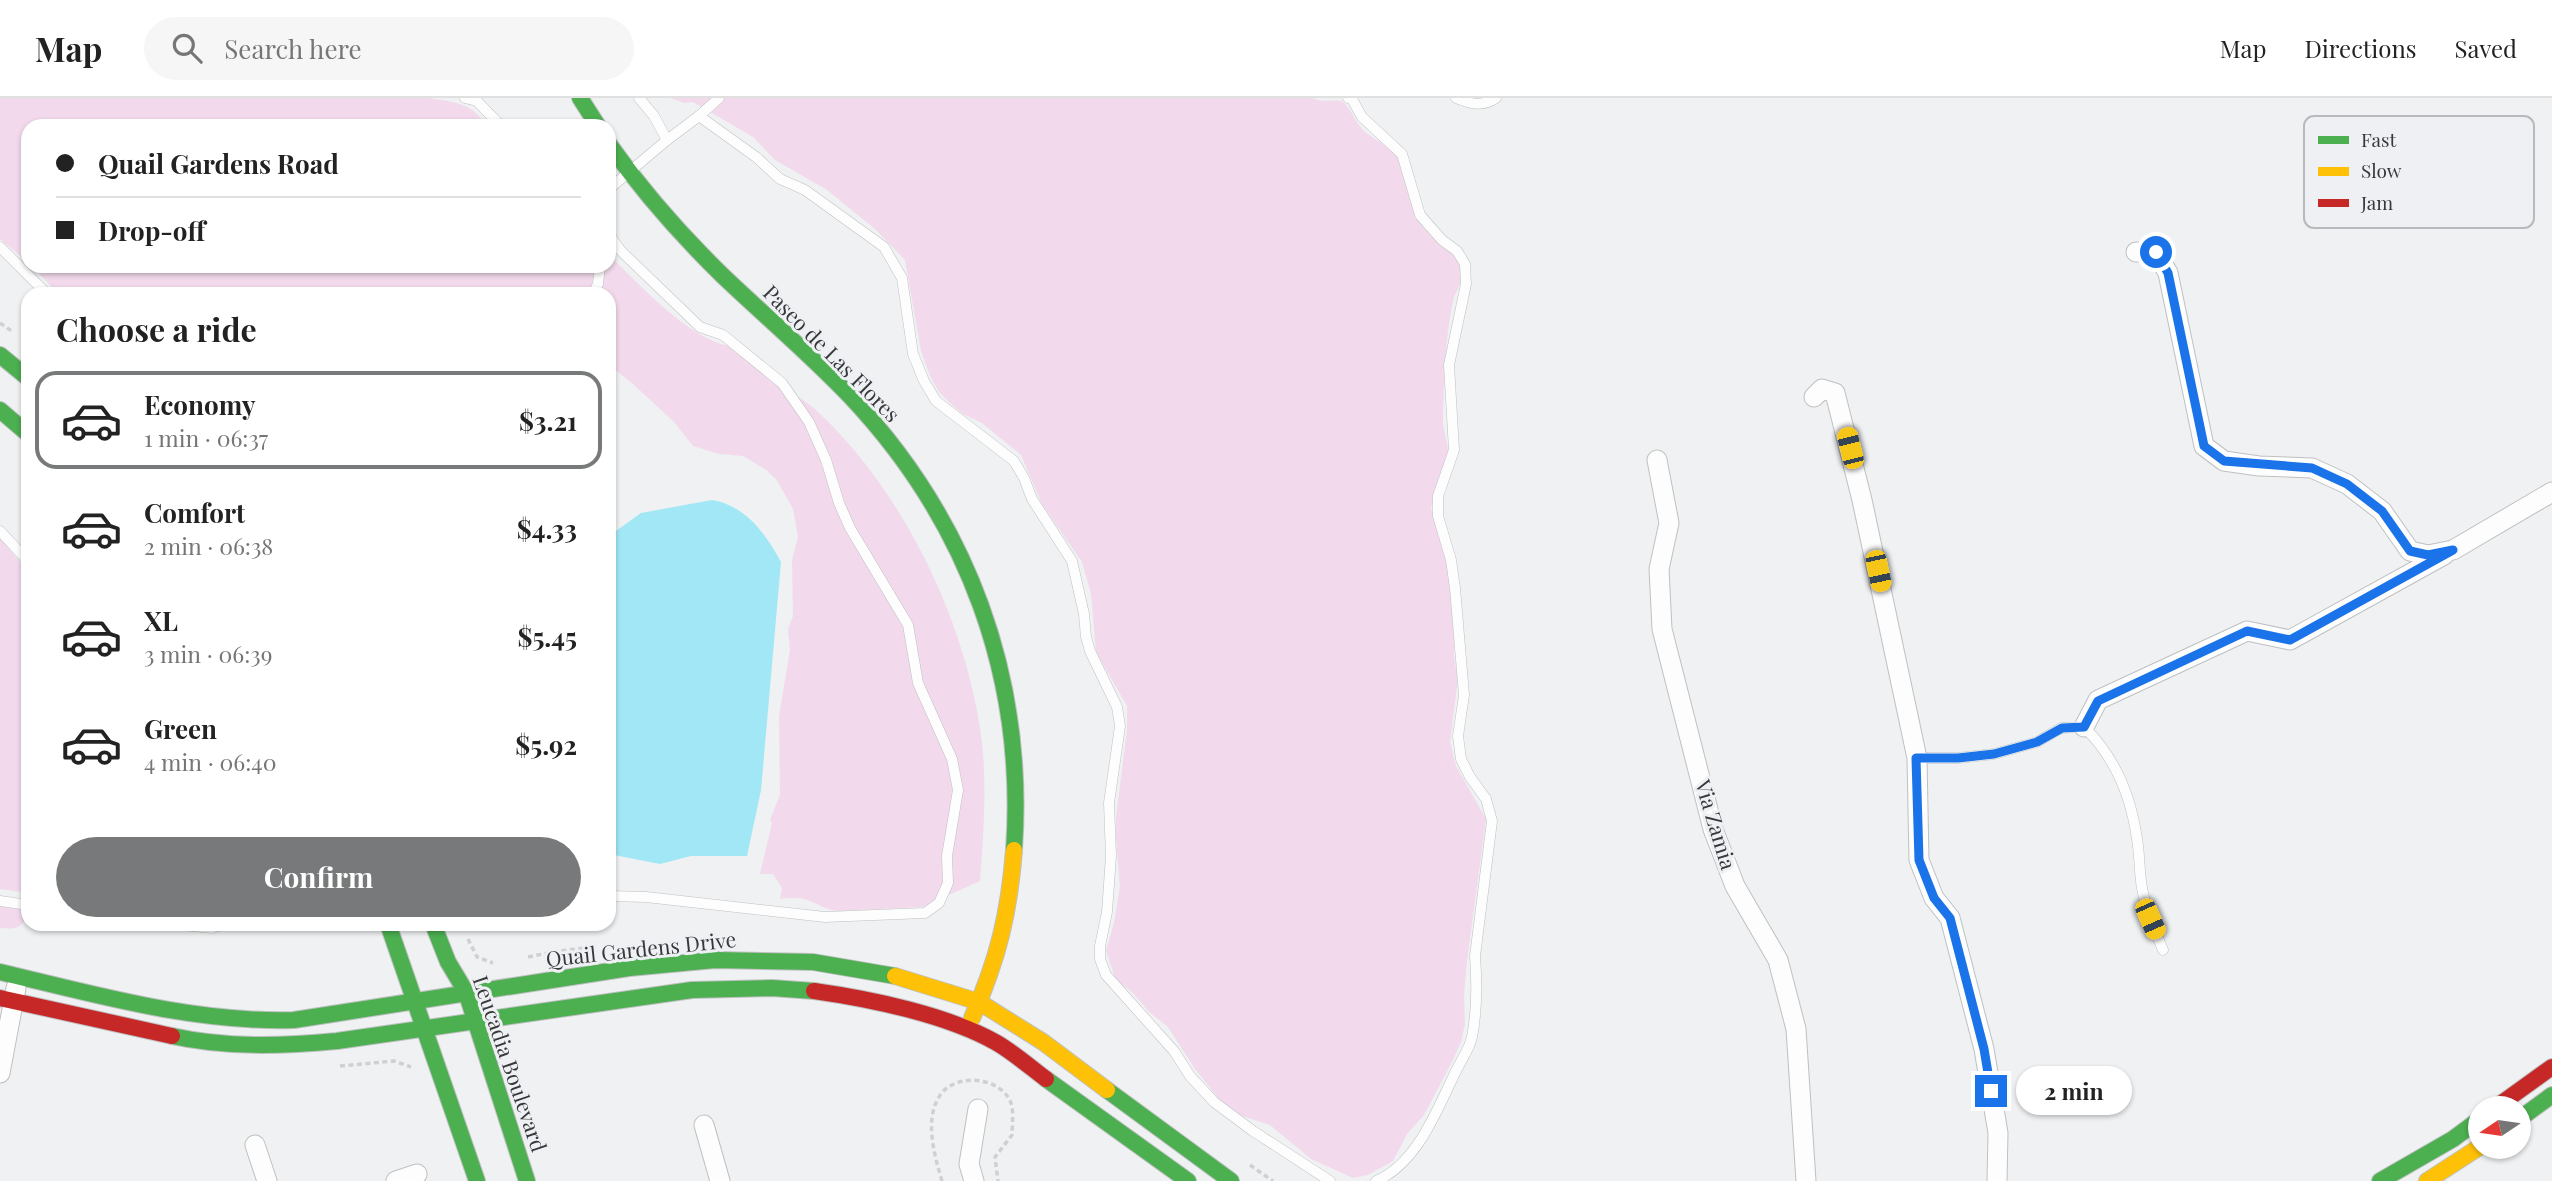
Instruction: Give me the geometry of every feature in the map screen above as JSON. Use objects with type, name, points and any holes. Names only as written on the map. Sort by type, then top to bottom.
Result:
[{"type":"main road","points":[[580,98],[594,119]]},
{"type":"main road","name":"Paseo de Las Flores","points":[[616,155],[628,173],[688,239],[753,306],[873,421],[913,471],[942,518],[971,577],[989,626],[1008,693],[1018,801],[1008,906],[999,948],[968,1029]]},
{"type":"main road","points":[[0,355],[21,372]]},
{"type":"main road","points":[[0,410],[21,428]]},
{"type":"main road","points":[[390,931],[477,1181]]},
{"type":"main road","name":"Leucadia Boulevard","points":[[436,931],[448,962],[466,992],[527,1181]]},
{"type":"main road","name":"Quail Gardens Drive","points":[[9,974],[149,1008],[256,1021],[294,1020],[629,968],[715,960],[813,962],[898,977],[979,1002],[1043,1042],[1231,1181]]},
{"type":"main road","points":[[7,1000],[159,1035],[198,1041],[282,1046],[337,1041],[692,990],[800,988],[841,993],[898,1006],[968,1029],[998,1043],[1188,1181]]},
{"type":"main road","points":[[2512,1096],[2552,1067]]},
{"type":"main road","points":[[2531,1110],[2552,1095]]},
{"type":"main road","points":[[2380,1181],[2468,1128]]},
{"type":"main road","points":[[2427,1181],[2468,1154]]},
{"type":"street","points":[[2136,253],[2156,252],[2168,273],[2204,446],[2224,461],[2312,468],[2347,484],[2382,511],[2410,551],[2428,555],[2453,550]]},
{"type":"street","points":[[1814,397],[1822,389],[1835,393],[1844,422],[1916,758],[1919,860],[1934,898],[1950,918],[1984,1049],[1998,1133],[1997,1181]]},
{"type":"street","name":"Via Zamia","points":[[1657,460],[1669,523],[1659,569],[1662,629],[1713,828],[1735,886],[1778,960],[1796,1029],[1806,1181]]},
{"type":"street","points":[[2084,727],[2098,701],[2247,631],[2290,640],[2552,492]]},
{"type":"street","points":[[0,1073],[9,974]]},
{"type":"street","points":[[974,1181],[969,1164],[978,1109]]},
{"type":"street","points":[[704,1125],[720,1181]]},
{"type":"street","points":[[255,1145],[267,1181]]},
{"type":"street","points":[[396,1181],[417,1174]]},
{"type":"lane","points":[[465,98],[477,101],[494,119]]},
{"type":"lane","points":[[639,98],[654,116],[667,140]]},
{"type":"lane","points":[[616,183],[719,98]]},
{"type":"lane","points":[[1348,98],[1352,99],[1362,117],[1402,154],[1420,215],[1457,251],[1465,264],[1466,284],[1449,365],[1454,450],[1438,496],[1438,516],[1451,560],[1455,589],[1464,695],[1458,736],[1461,759],[1486,799],[1492,821],[1475,956],[1477,976],[1472,1039],[1433,1120],[1404,1161],[1376,1181]]},
{"type":"lane","points":[[1456,98],[1471,105],[1490,102],[1496,98]]},
{"type":"lane","points":[[699,116],[756,157],[780,179],[805,190],[884,247],[902,278],[913,354],[936,401],[1014,461],[1032,499],[1072,561],[1090,652],[1117,707],[1120,726],[1110,803],[1111,856],[1107,912],[1100,946],[1100,959],[1106,975],[1174,1051],[1190,1076],[1214,1102],[1252,1131],[1330,1181]]},
{"type":"lane","points":[[616,244],[700,327],[723,335],[782,383],[809,422],[826,460],[850,528],[908,625],[918,683],[953,759],[958,790],[947,856],[948,883],[939,903],[925,913],[825,917],[670,899],[616,896]]},
{"type":"lane","points":[[0,247],[21,268]]},
{"type":"lane","points":[[26,273],[40,287]]},
{"type":"lane","points":[[0,531],[21,554]]},
{"type":"lane","points":[[1916,758],[1958,758],[1994,754],[2037,742],[2062,728],[2084,727],[2099,741],[2123,784],[2137,838],[2142,886],[2150,919],[2163,950]]},
{"type":"lane","points":[[0,901],[21,904]]},
{"type":"path","points":[[942,1181],[930,1136],[939,1097],[951,1086],[971,1079],[996,1085],[1010,1102],[1012,1135],[995,1157],[998,1181]]},
{"type":"path","points":[[996,1085],[1000,1079]]},
{"type":"shaded area","points":[[0,98],[429,98],[469,108],[482,119],[21,119],[21,256],[0,239]]},
{"type":"shaded area","points":[[670,98],[1313,98],[1343,102],[1365,132],[1390,149],[1398,158],[1420,221],[1429,234],[1456,258],[1462,271],[1462,279],[1453,301],[1445,359],[1443,423],[1448,455],[1431,507],[1447,566],[1454,622],[1454,658],[1458,679],[1450,742],[1456,766],[1486,819],[1467,961],[1465,1024],[1461,1042],[1424,1115],[1407,1134],[1393,1161],[1368,1175],[1353,1178],[1311,1159],[1270,1125],[1239,1115],[1218,1098],[1195,1069],[1168,1027],[1116,980],[1106,951],[1120,886],[1116,817],[1127,730],[1127,706],[1096,652],[1091,594],[1082,562],[1042,504],[1021,455],[982,423],[963,414],[939,392],[921,351],[905,260],[875,229],[827,190],[775,160],[753,137],[693,102],[684,103]]},
{"type":"shaded area","points":[[616,262],[680,321],[712,341],[728,346],[815,409],[848,443],[900,514],[923,554],[942,596],[970,680],[984,761],[980,881],[922,907],[838,911],[803,899],[780,899],[782,888],[773,874],[760,874],[772,823],[770,820],[780,795],[779,716],[790,650],[788,629],[793,616],[792,560],[798,537],[793,509],[776,479],[765,469],[743,456],[719,454],[693,446],[674,422],[616,371],[616,287],[52,287],[38,273],[616,273]]},
{"type":"shaded area","points":[[0,538],[21,564],[21,892],[0,889]]},
{"type":"shaded area","points":[[0,904],[21,908],[21,925],[0,928]]},
{"type":"water","points":[[712,500],[724,503],[753,522],[781,562],[761,790],[747,856],[691,856],[660,864],[616,855],[616,531],[641,513]]},
{"type":"traffic: fast","points":[[580,98],[594,119]]},
{"type":"traffic: fast","points":[[616,154],[692,245],[850,396],[891,444],[927,495],[957,549],[981,605],[998,664],[1010,724],[1015,786],[1014,850]]},
{"type":"traffic: fast","points":[[0,355],[21,372]]},
{"type":"traffic: fast","points":[[0,410],[21,428]]},
{"type":"traffic: fast","points":[[390,931],[477,1181]]},
{"type":"traffic: fast","points":[[436,931],[448,962],[466,992],[527,1181]]},
{"type":"traffic: fast","points":[[0,972],[146,1006],[257,1020],[294,1020],[629,968],[715,960],[813,962],[895,976]]},
{"type":"traffic: fast","points":[[172,1036],[213,1043],[317,1043],[692,990],[772,988],[814,991]]},
{"type":"traffic: fast","points":[[1046,1079],[1188,1181]]},
{"type":"traffic: fast","points":[[1107,1090],[1231,1181]]},
{"type":"traffic: fast","points":[[2531,1110],[2552,1095]]},
{"type":"traffic: fast","points":[[2380,1181],[2468,1128]]},
{"type":"traffic: slow","points":[[972,1018],[1001,936],[1014,850]]},
{"type":"traffic: slow","points":[[895,976],[979,1002],[1043,1042],[1107,1090]]},
{"type":"traffic: slow","points":[[2427,1181],[2468,1154]]},
{"type":"traffic: jam","points":[[814,991],[884,1004],[956,1024],[997,1043],[1046,1079]]},
{"type":"traffic: jam","points":[[0,998],[172,1036]]},
{"type":"traffic: jam","points":[[2512,1096],[2552,1067]]},
{"type":"route","points":[[1991,1091],[1984,1049],[1950,918],[1934,898],[1919,860],[1916,758],[1958,758],[1994,754],[2037,742],[2062,728],[2084,727],[2098,701],[2247,631],[2290,640],[2453,550],[2428,555],[2410,551],[2382,511],[2347,484],[2312,468],[2259,466],[2224,461],[2204,446],[2168,273],[2156,252]]}]
